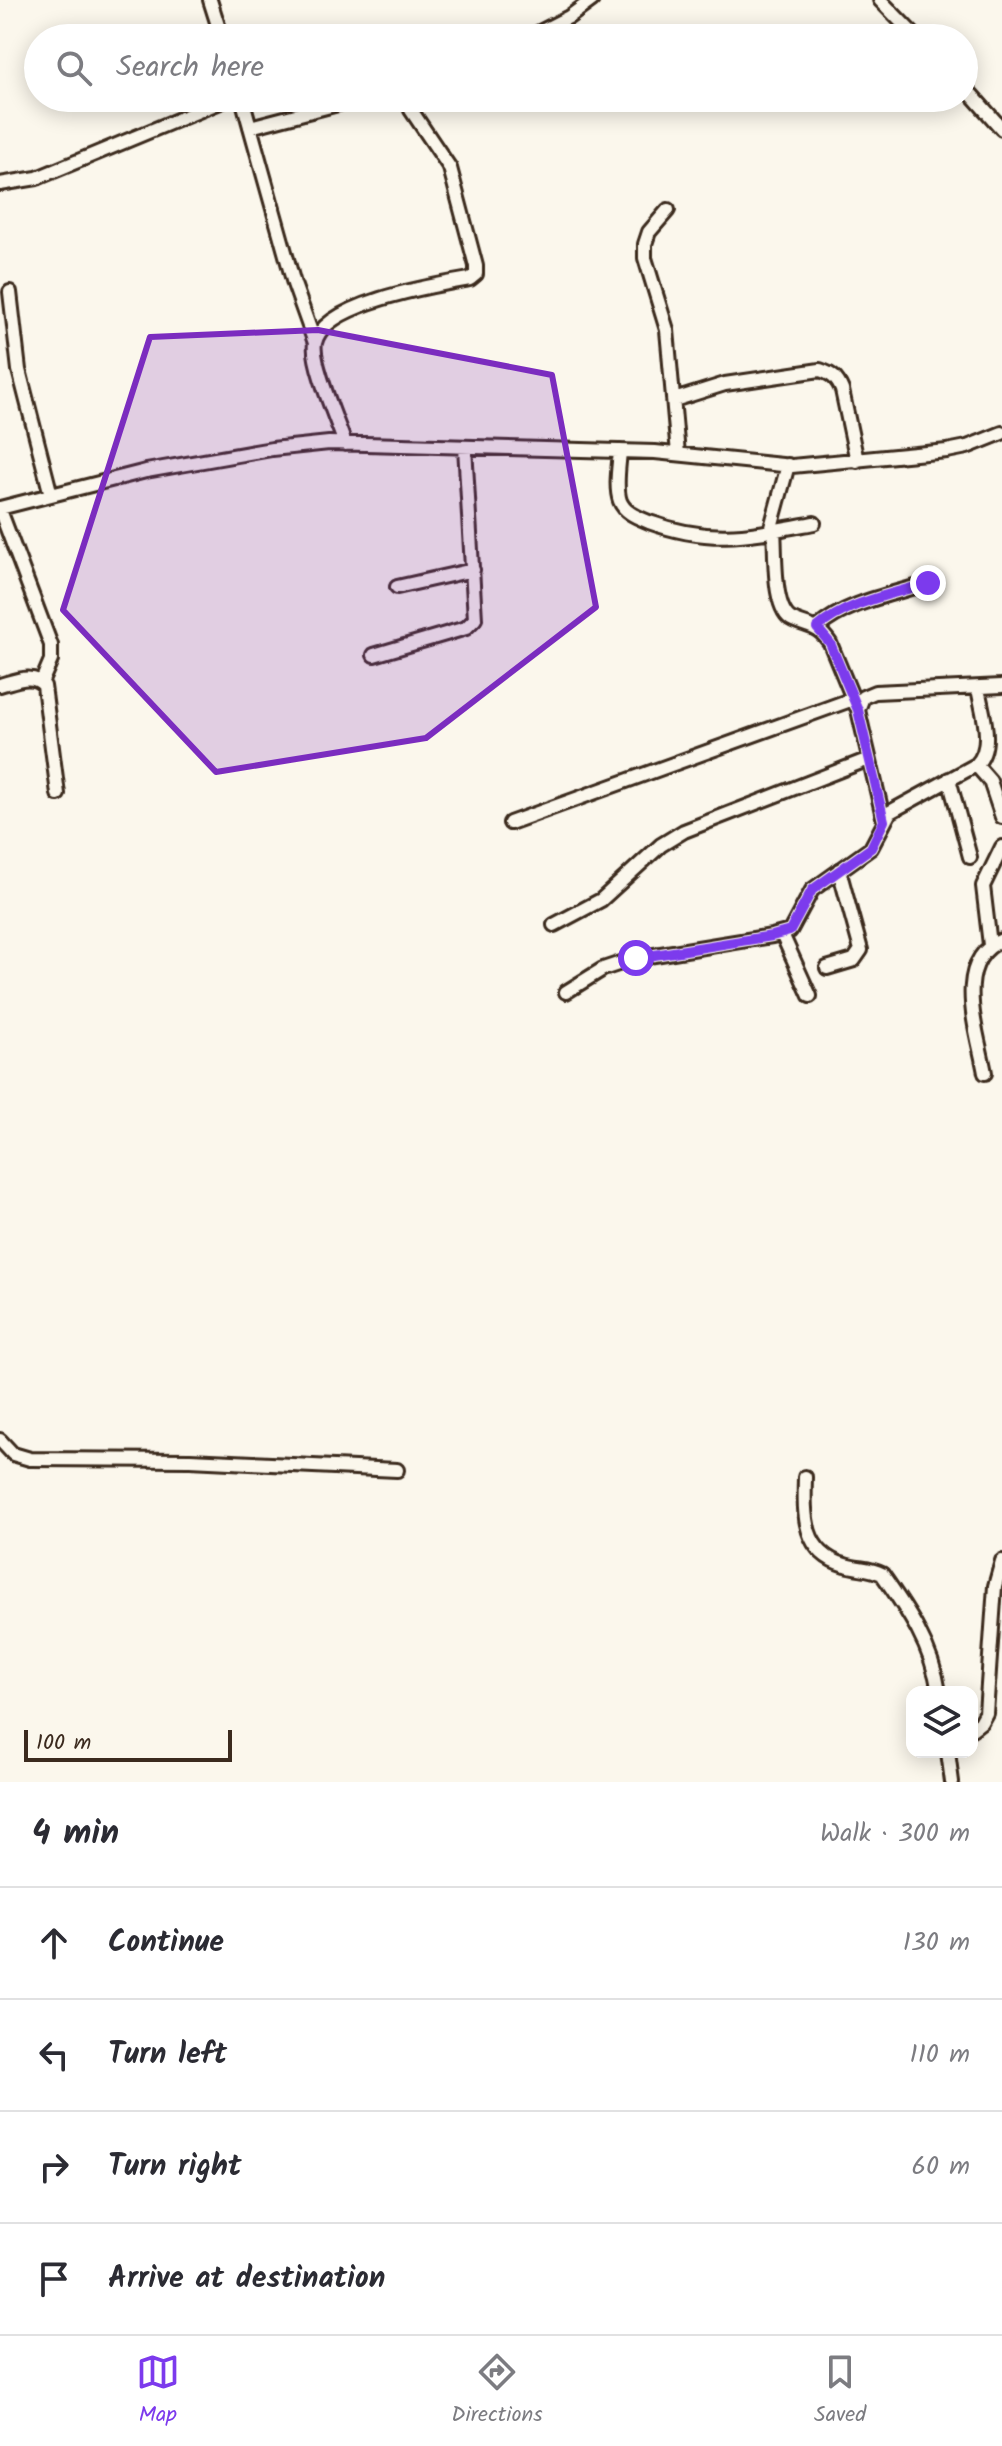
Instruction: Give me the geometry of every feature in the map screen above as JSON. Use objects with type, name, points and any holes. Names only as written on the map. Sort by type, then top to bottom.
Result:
[{"type":"street","points":[[210,0],[218,24]]},
{"type":"street","points":[[555,24],[592,0]]},
{"type":"street","points":[[880,0],[903,24]]},
{"type":"street","points":[[978,102],[1002,129]]},
{"type":"street","points":[[0,184],[37,178],[196,112]]},
{"type":"street","points":[[246,112],[294,284],[315,343],[316,358],[345,444]]},
{"type":"street","points":[[250,127],[307,112]]},
{"type":"street","points":[[315,343],[321,330],[337,316],[413,290],[470,279],[476,274],[450,168],[412,112]]},
{"type":"street","points":[[668,210],[649,232],[645,258],[667,330],[678,454]]},
{"type":"street","points":[[10,292],[19,370],[51,495]]},
{"type":"street","points":[[674,400],[743,380],[820,370],[830,373],[842,390],[857,461]]},
{"type":"street","points":[[58,794],[42,681],[51,660],[51,645],[0,509],[146,471],[286,447],[345,444],[620,451],[788,465],[947,451],[967,447],[1002,433]]},
{"type":"street","points":[[374,655],[472,624],[476,612],[465,447]]},
{"type":"street","points":[[620,451],[621,503],[627,512],[671,530],[713,538],[814,523]]},
{"type":"street","points":[[788,465],[772,531],[779,606],[790,619],[817,628],[830,643],[855,705],[884,821]]},
{"type":"street","points":[[397,587],[473,570]]},
{"type":"street","points":[[817,628],[836,613],[928,583]]},
{"type":"street","points":[[0,685],[31,678],[42,681]]},
{"type":"street","points":[[510,823],[855,705],[875,692],[1002,686]]},
{"type":"street","points":[[566,992],[603,969],[636,958],[790,931],[812,890],[871,848],[884,821],[899,806],[976,765],[986,750],[978,688]]},
{"type":"street","points":[[554,925],[601,900],[670,839],[869,759]]},
{"type":"street","points":[[976,765],[990,781],[1002,817]]},
{"type":"street","points":[[949,779],[970,857]]},
{"type":"street","points":[[985,1073],[971,992],[974,967],[996,943],[983,886],[1002,847]]},
{"type":"street","points":[[827,968],[854,960],[861,950],[839,870]]},
{"type":"street","points":[[782,934],[810,996]]},
{"type":"street","points":[[0,1440],[13,1454],[30,1459],[190,1460],[397,1470]]},
{"type":"street","points":[[805,1477],[804,1514],[816,1548],[836,1561],[882,1574],[926,1643],[938,1686]]},
{"type":"street","points":[[978,1724],[986,1713],[995,1586],[1002,1561]]},
{"type":"street","points":[[949,1758],[952,1782]]},
{"type":"highlighted area","points":[[318,330],[552,375],[596,607],[426,738],[216,772],[63,610],[150,337]]},
{"type":"route","points":[[636,958],[790,931],[812,890],[871,848],[884,821],[858,710],[830,643],[817,628],[836,613],[928,583]]}]
